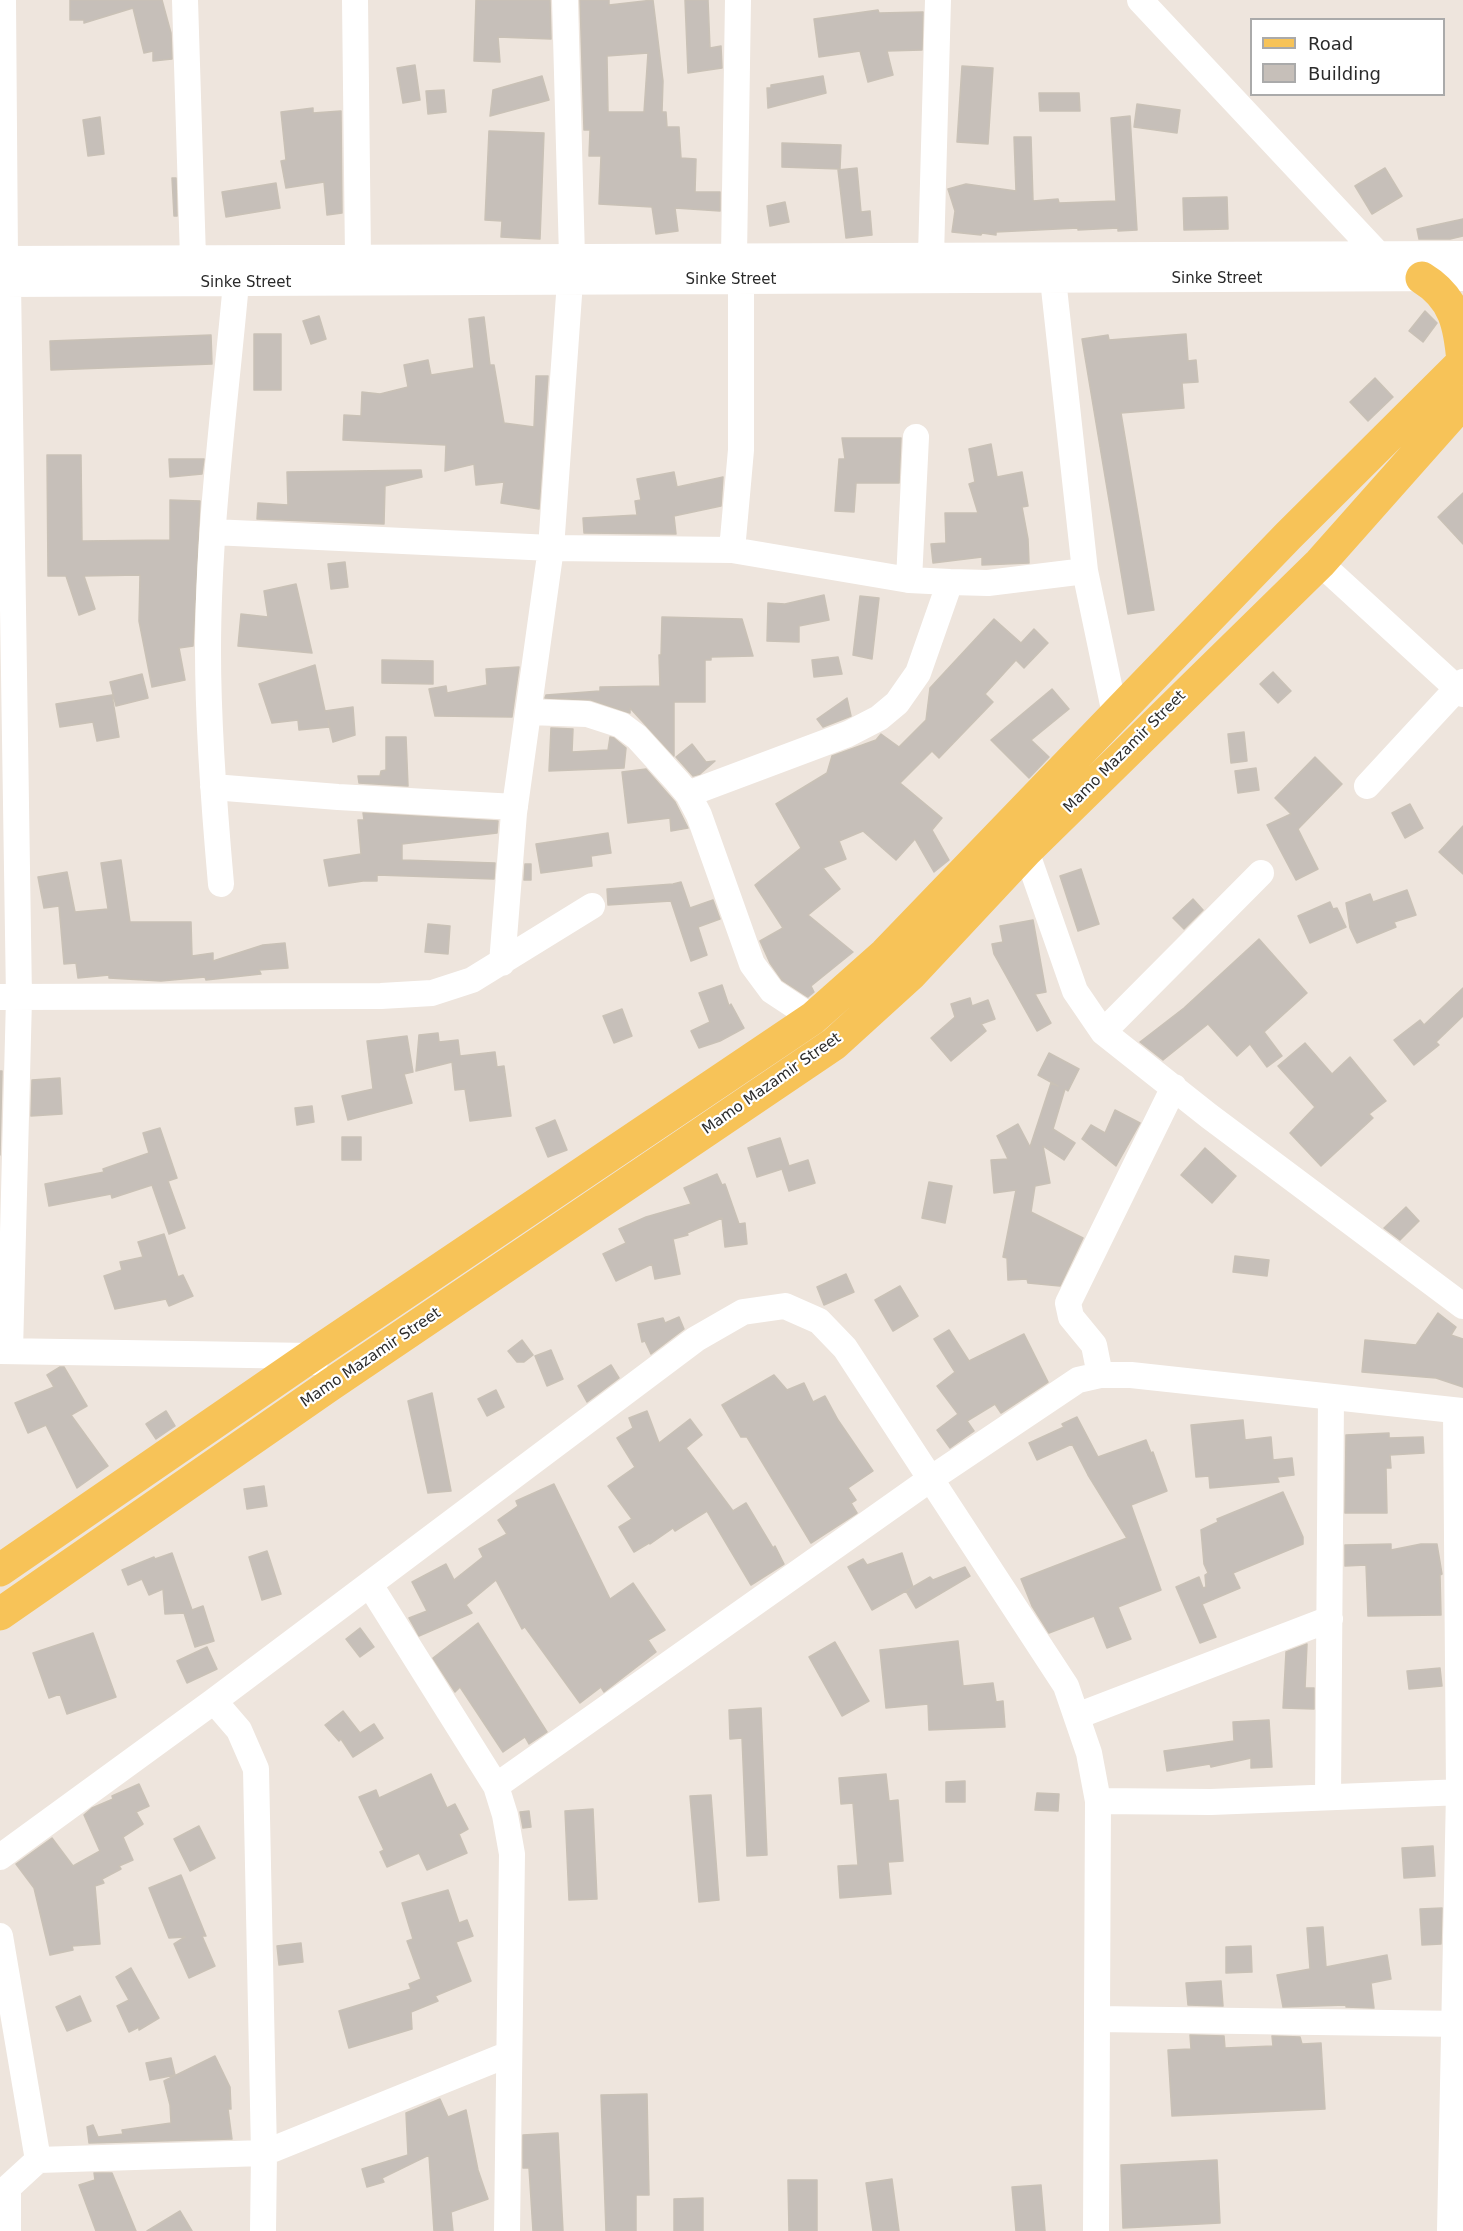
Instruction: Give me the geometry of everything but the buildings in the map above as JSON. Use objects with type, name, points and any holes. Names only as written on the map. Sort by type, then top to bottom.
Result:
[{"type":"main road","points":[[1407,278],[1436,287],[1450,306],[1460,330],[1463,362]]},
{"type":"main road","name":"Mamo Mazamir Street","points":[[0,1614],[330,1385],[834,1044],[911,974],[1115,714],[1288,536],[1463,362]]},
{"type":"main road","name":"Mamo Mazamir Street","points":[[0,1570],[310,1356],[813,1018],[1014,841],[1320,563],[1463,402]]},
{"type":"street","points":[[3,0],[9,997],[5,1351],[310,1356],[330,1385]]},
{"type":"street","points":[[185,0],[193,258]]},
{"type":"street","points":[[355,0],[358,258]]},
{"type":"street","points":[[502,963],[515,807],[551,548],[571,269],[565,0]]},
{"type":"street","points":[[734,256],[738,0]]},
{"type":"street","points":[[931,256],[938,0]]},
{"type":"street","points":[[1140,0],[1378,254],[1407,278]]},
{"type":"street","name":"Sinke Street","points":[[3,271],[236,283],[571,269],[734,256],[1463,254]]},
{"type":"street","name":"Sinke Street","points":[[3,271],[193,258],[358,258],[741,280],[1463,278]]},
{"type":"street","points":[[1053,279],[1085,571],[1115,714]]},
{"type":"street","points":[[732,550],[741,450],[741,280]]},
{"type":"street","points":[[221,884],[213,787],[208,650],[213,532],[236,283]]},
{"type":"street","points":[[909,580],[916,437]]},
{"type":"street","points":[[213,532],[551,548],[732,550],[909,580],[950,582],[988,583],[1085,571]]},
{"type":"street","points":[[1320,563],[1461,688],[1367,786]]},
{"type":"street","points":[[688,794],[848,734],[879,718],[897,703],[918,673],[950,582]]},
{"type":"street","points":[[528,712],[587,714],[621,725],[636,737],[688,794],[699,815],[752,964],[772,992],[813,1018]]},
{"type":"street","points":[[213,787],[515,807]]},
{"type":"street","points":[[1014,841],[1075,991],[1103,1032],[1209,1116],[1463,1306]]},
{"type":"street","points":[[1103,1032],[1261,873]]},
{"type":"street","points":[[9,997],[381,996],[432,993],[472,980],[592,906]]},
{"type":"street","points":[[1100,1375],[1094,1345],[1071,1317],[1068,1303],[1174,1088]]},
{"type":"street","points":[[0,1857],[214,1701],[696,1339],[743,1312],[785,1306],[819,1321],[845,1348],[1066,1686],[1077,1716],[1089,1754],[1098,1801],[1096,2231]]},
{"type":"street","points":[[496,1786],[929,1479],[1078,1380],[1100,1375],[1131,1376],[1460,1411],[1461,1792],[1455,2226]]},
{"type":"street","points":[[1328,1797],[1331,1397]]},
{"type":"street","points":[[370,1584],[496,1786],[506,1815],[512,1854],[507,2231]]},
{"type":"street","points":[[1077,1716],[1330,1619]]},
{"type":"street","points":[[214,1701],[239,1730],[256,1769],[264,2153],[263,2231]]},
{"type":"street","points":[[1098,1801],[1211,1802],[1461,1792]]},
{"type":"street","points":[[0,1936],[38,2160]]},
{"type":"street","points":[[1097,2019],[1459,2024]]},
{"type":"street","points":[[8,2231],[4,2192],[38,2160],[264,2153],[509,2054]]}]
